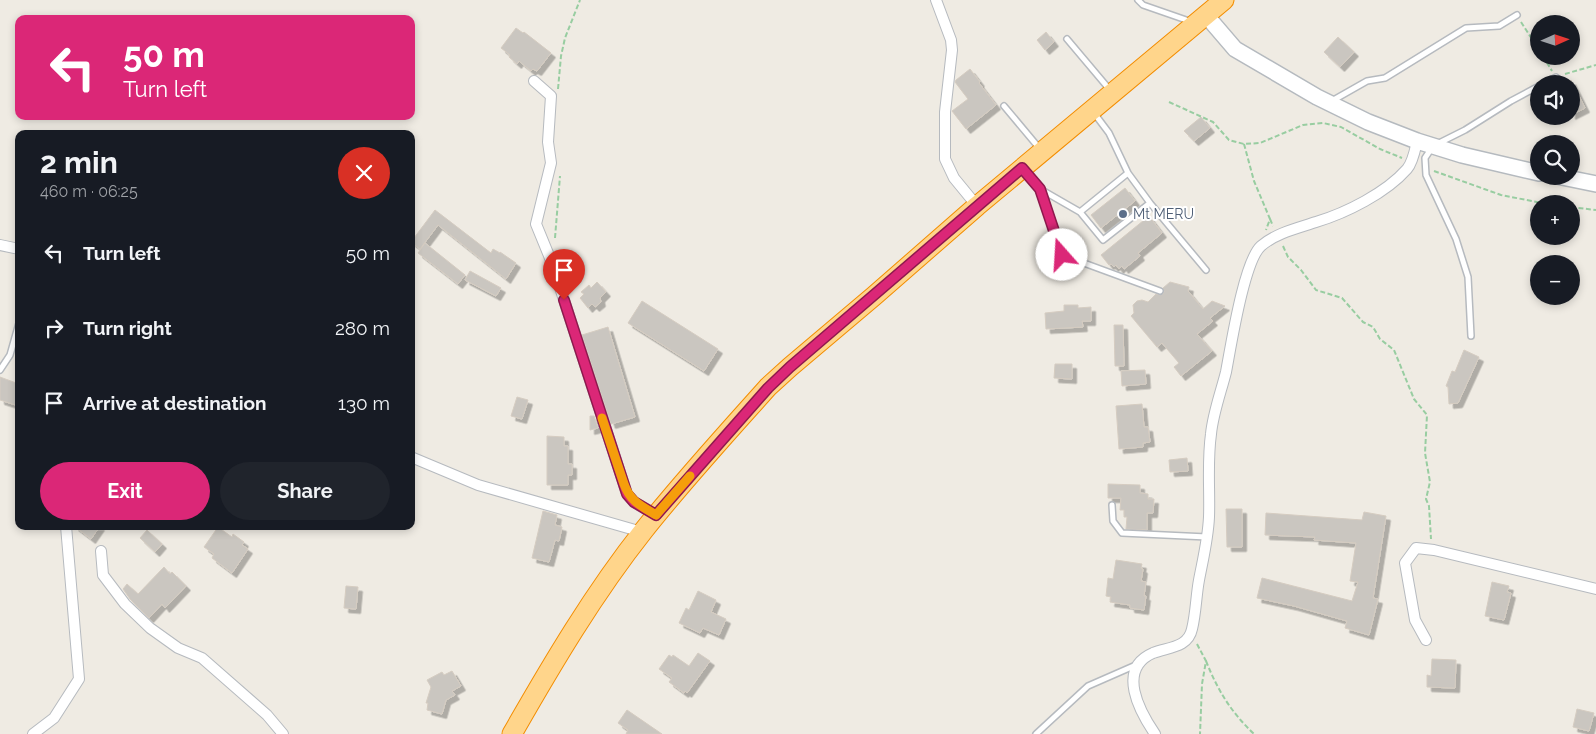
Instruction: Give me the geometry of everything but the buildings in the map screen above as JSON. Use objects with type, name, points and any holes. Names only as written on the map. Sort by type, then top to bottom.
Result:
[{"type":"highway","points":[[512,734],[591,605],[642,532],[768,388],[977,206],[1212,9]]},
{"type":"street","points":[[936,0],[951,40],[952,50],[945,112],[945,159],[954,178],[977,206]]},
{"type":"street","points":[[1212,9],[1235,48],[1328,103],[1368,122],[1417,141],[1462,155],[1530,171]]},
{"type":"street","points":[[534,81],[551,96],[548,142],[552,163],[536,224],[552,263],[627,494],[634,502],[656,515]]},
{"type":"street","points":[[1155,734],[1146,721],[1135,695],[1134,677],[1141,662],[1153,653],[1181,644],[1189,638],[1192,630],[1199,579],[1208,537],[1211,433],[1241,298],[1252,261],[1260,246],[1278,236],[1351,209],[1391,183],[1408,169],[1412,162],[1417,141]]},
{"type":"street","points":[[1580,181],[1596,184]]},
{"type":"street","points":[[0,245],[15,248]]},
{"type":"street","points":[[415,459],[478,485],[642,532]]},
{"type":"street","points":[[33,734],[54,718],[79,679],[66,530]]},
{"type":"street","points":[[1426,640],[1416,620],[1404,562],[1416,548],[1434,550],[1596,589]]},
{"type":"street","points":[[102,550],[103,575],[125,604],[150,628],[178,648],[202,658],[267,715],[283,734]]},
{"type":"lane","points":[[1138,0],[1143,5],[1212,9]]},
{"type":"lane","points":[[1328,103],[1367,81],[1384,78],[1466,28],[1499,26],[1517,15]]},
{"type":"lane","points":[[1067,39],[1112,93]]},
{"type":"lane","points":[[1471,336],[1468,277],[1456,239],[1426,175],[1425,158],[1433,146],[1465,130],[1530,91]]},
{"type":"lane","points":[[1004,106],[1042,152]]},
{"type":"lane","points":[[1092,111],[1108,133],[1128,173],[1150,203],[1206,270]]},
{"type":"lane","points":[[1022,168],[1040,189],[1080,212],[1103,240],[1150,203]]},
{"type":"lane","points":[[1080,212],[1128,173]]},
{"type":"lane","points":[[1040,189],[1062,255],[1160,291]]},
{"type":"lane","points":[[0,370],[10,355],[15,337]]},
{"type":"lane","points":[[1112,505],[1113,521],[1122,533],[1208,537]]},
{"type":"lane","points":[[1036,734],[1088,686],[1141,662]]},
{"type":"path","points":[[1517,15],[1530,36]]},
{"type":"path","points":[[1561,75],[1596,65]]},
{"type":"path","points":[[1169,102],[1213,122],[1229,140],[1244,144],[1260,143],[1303,126],[1323,123],[1341,127],[1380,149],[1452,178],[1501,194],[1530,200]]},
{"type":"path","points":[[1244,144],[1254,180],[1288,257],[1301,270],[1316,290],[1342,298],[1362,322],[1372,327],[1380,339],[1394,350],[1414,399],[1427,415],[1425,453],[1430,482],[1426,499],[1429,506],[1430,534],[1434,550]]},
{"type":"path","points":[[1580,208],[1596,210]]},
{"type":"path","points":[[1260,246],[1270,219]]},
{"type":"path","points":[[1189,638],[1196,643],[1229,708],[1254,734]]},
{"type":"path","points":[[1200,734],[1202,684],[1206,661]]},
{"type":"slow traffic","points":[[602,418],[627,494],[634,502],[656,515],[690,476]]},
{"type":"place","name":"Mt MERU","points":[[1123,214]]},
{"type":"route","points":[[564,300],[627,494],[634,502],[656,515],[709,453],[768,388],[790,367],[1022,168],[1040,189],[1062,255]]}]
